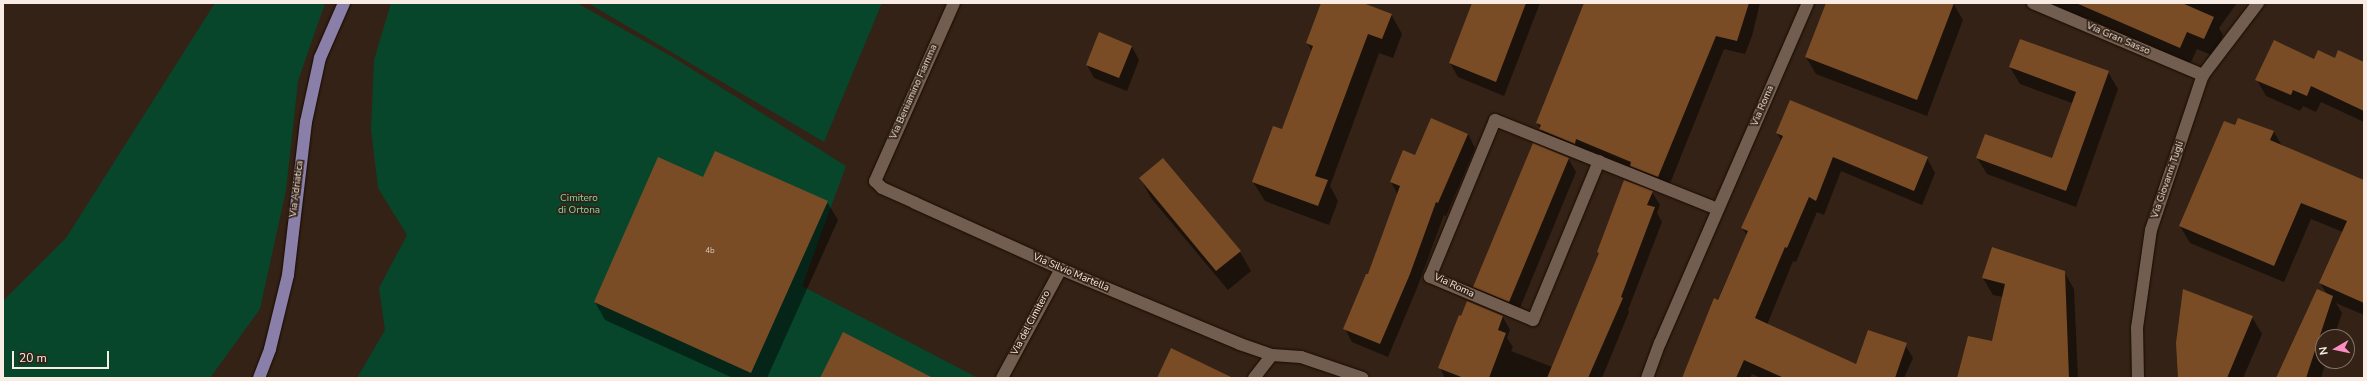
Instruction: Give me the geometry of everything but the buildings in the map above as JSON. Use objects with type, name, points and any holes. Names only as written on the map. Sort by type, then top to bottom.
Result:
[{"type":"main road","name":"Via Adriatica","points":[[258,378],[270,349],[288,275],[306,122],[320,58],[344,3]]},
{"type":"street","name":"Via Beniamino Fiamma","points":[[875,181],[954,3]]},
{"type":"street","name":"Via Roma","points":[[1647,378],[1718,209],[1808,3]]},
{"type":"street","name":"Via Gran Sasso","points":[[2033,3],[2203,75]]},
{"type":"street","name":"Via Giovanni Tugli","points":[[2138,378],[2137,328],[2151,230],[2203,75],[2258,3]]},
{"type":"street","name":"Via Roma","points":[[1599,161],[1533,320],[1430,277],[1495,120],[1599,161],[1718,209]]},
{"type":"street","name":"Via Silvio Martella","points":[[875,181],[882,188],[1061,269],[1272,356],[1301,357],[1363,378]]},
{"type":"street","name":"Via del Cimitero","points":[[1002,378],[1061,269]]},
{"type":"street","points":[[1254,378],[1272,356]]},
{"type":"green space","points":[[215,3],[325,3],[298,81],[286,190],[260,309],[210,378],[3,378],[3,301],[66,238]]},
{"type":"green space","name":"Cimitero di Ortona","points":[[391,3],[577,3],[674,58],[846,166],[802,286],[978,378],[357,378],[385,330],[379,288],[407,235],[378,188],[371,129],[374,60]]},
{"type":"green space","points":[[588,3],[882,3],[824,142]]}]
